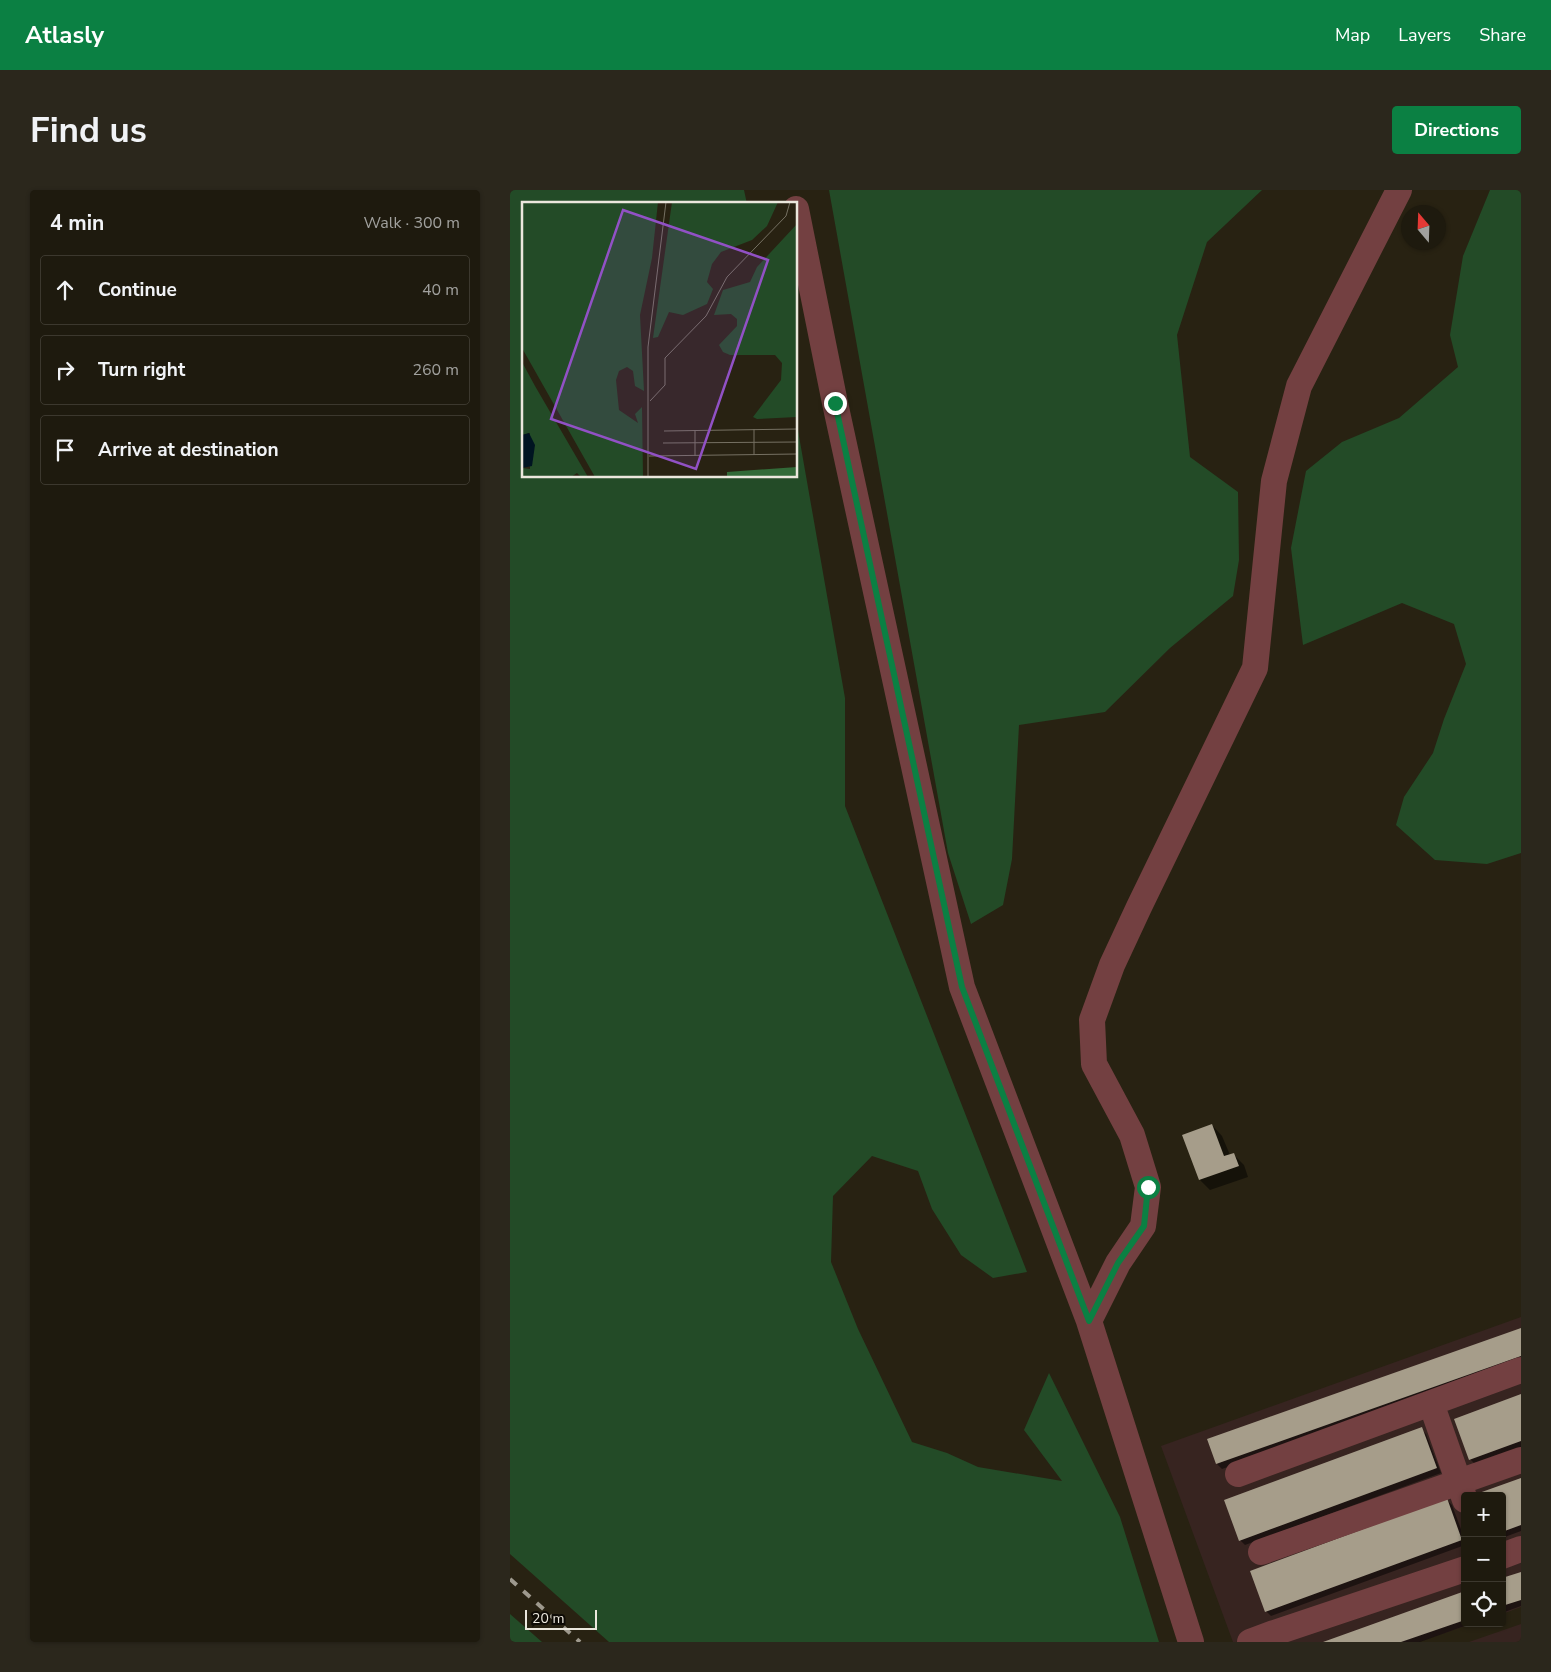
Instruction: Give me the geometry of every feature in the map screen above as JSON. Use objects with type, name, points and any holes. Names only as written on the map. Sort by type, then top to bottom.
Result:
[{"type":"street","points":[[1089,1321],[1118,1263],[1144,1226],[1148,1187],[1132,1135],[1094,1064],[1092,1020],[1112,965],[1255,668],[1274,481],[1299,386],[1399,190]]},
{"type":"street","points":[[798,219],[835,403],[962,987],[1089,1321],[1191,1642]]},
{"type":"street","points":[[1238,1474],[1521,1370]]},
{"type":"street","points":[[1431,1403],[1462,1491]]},
{"type":"street","points":[[1261,1552],[1462,1491],[1521,1460]]},
{"type":"street","points":[[1506,1555],[1521,1549]]},
{"type":"street","points":[[1250,1642],[1461,1570]]},
{"type":"shaded area","points":[[1521,1317],[1521,1607],[1506,1613],[1506,1492],[1461,1492],[1462,1627],[1419,1642],[1233,1642],[1161,1446]]},
{"type":"shaded area","points":[[1521,1624],[1521,1642],[1469,1642]]},
{"type":"green space","points":[[510,190],[744,190],[747,202],[522,202],[522,478],[798,478],[798,430],[845,698],[845,806],[1027,1272],[993,1278],[961,1255],[932,1209],[918,1171],[872,1156],[833,1196],[831,1262],[858,1329],[912,1442],[947,1453],[978,1467],[1062,1481],[1024,1430],[1049,1373],[1120,1517],[1159,1642],[609,1642],[510,1554]]},
{"type":"green space","points":[[829,190],[1262,190],[1207,242],[1177,335],[1190,457],[1238,492],[1239,560],[1233,596],[1170,648],[1105,712],[1019,725],[1012,859],[1003,905],[971,924],[948,853]]},
{"type":"green space","points":[[1490,190],[1521,190],[1521,853],[1487,864],[1435,860],[1396,825],[1404,797],[1433,753],[1444,719],[1466,664],[1454,624],[1402,603],[1303,645],[1291,548],[1306,471],[1342,442],[1399,418],[1458,367],[1450,335],[1463,256]]},
{"type":"green space","points":[[510,1614],[542,1642],[510,1642]]},
{"type":"building","points":[[1212,1124],[1224,1156],[1234,1153],[1239,1166],[1199,1180],[1182,1135]]},
{"type":"building","points":[[1521,1328],[1521,1356],[1216,1464],[1207,1439]]},
{"type":"building","points":[[1521,1394],[1521,1441],[1469,1460],[1454,1419]]},
{"type":"building","points":[[1422,1427],[1437,1468],[1239,1541],[1224,1500]]},
{"type":"building","points":[[1521,1478],[1521,1525],[1506,1531],[1506,1492],[1482,1492]]},
{"type":"building","points":[[1447,1498],[1461,1537],[1461,1540],[1265,1612],[1250,1571]]},
{"type":"building","points":[[1521,1572],[1521,1600],[1506,1605],[1506,1582],[1506,1577]]},
{"type":"building","points":[[1461,1592],[1461,1621],[1401,1642],[1323,1642]]},
{"type":"railway","points":[[510,1579],[580,1642]]},
{"type":"route","points":[[835,403],[962,987],[1089,1321],[1118,1263],[1144,1226],[1148,1187]]}]
